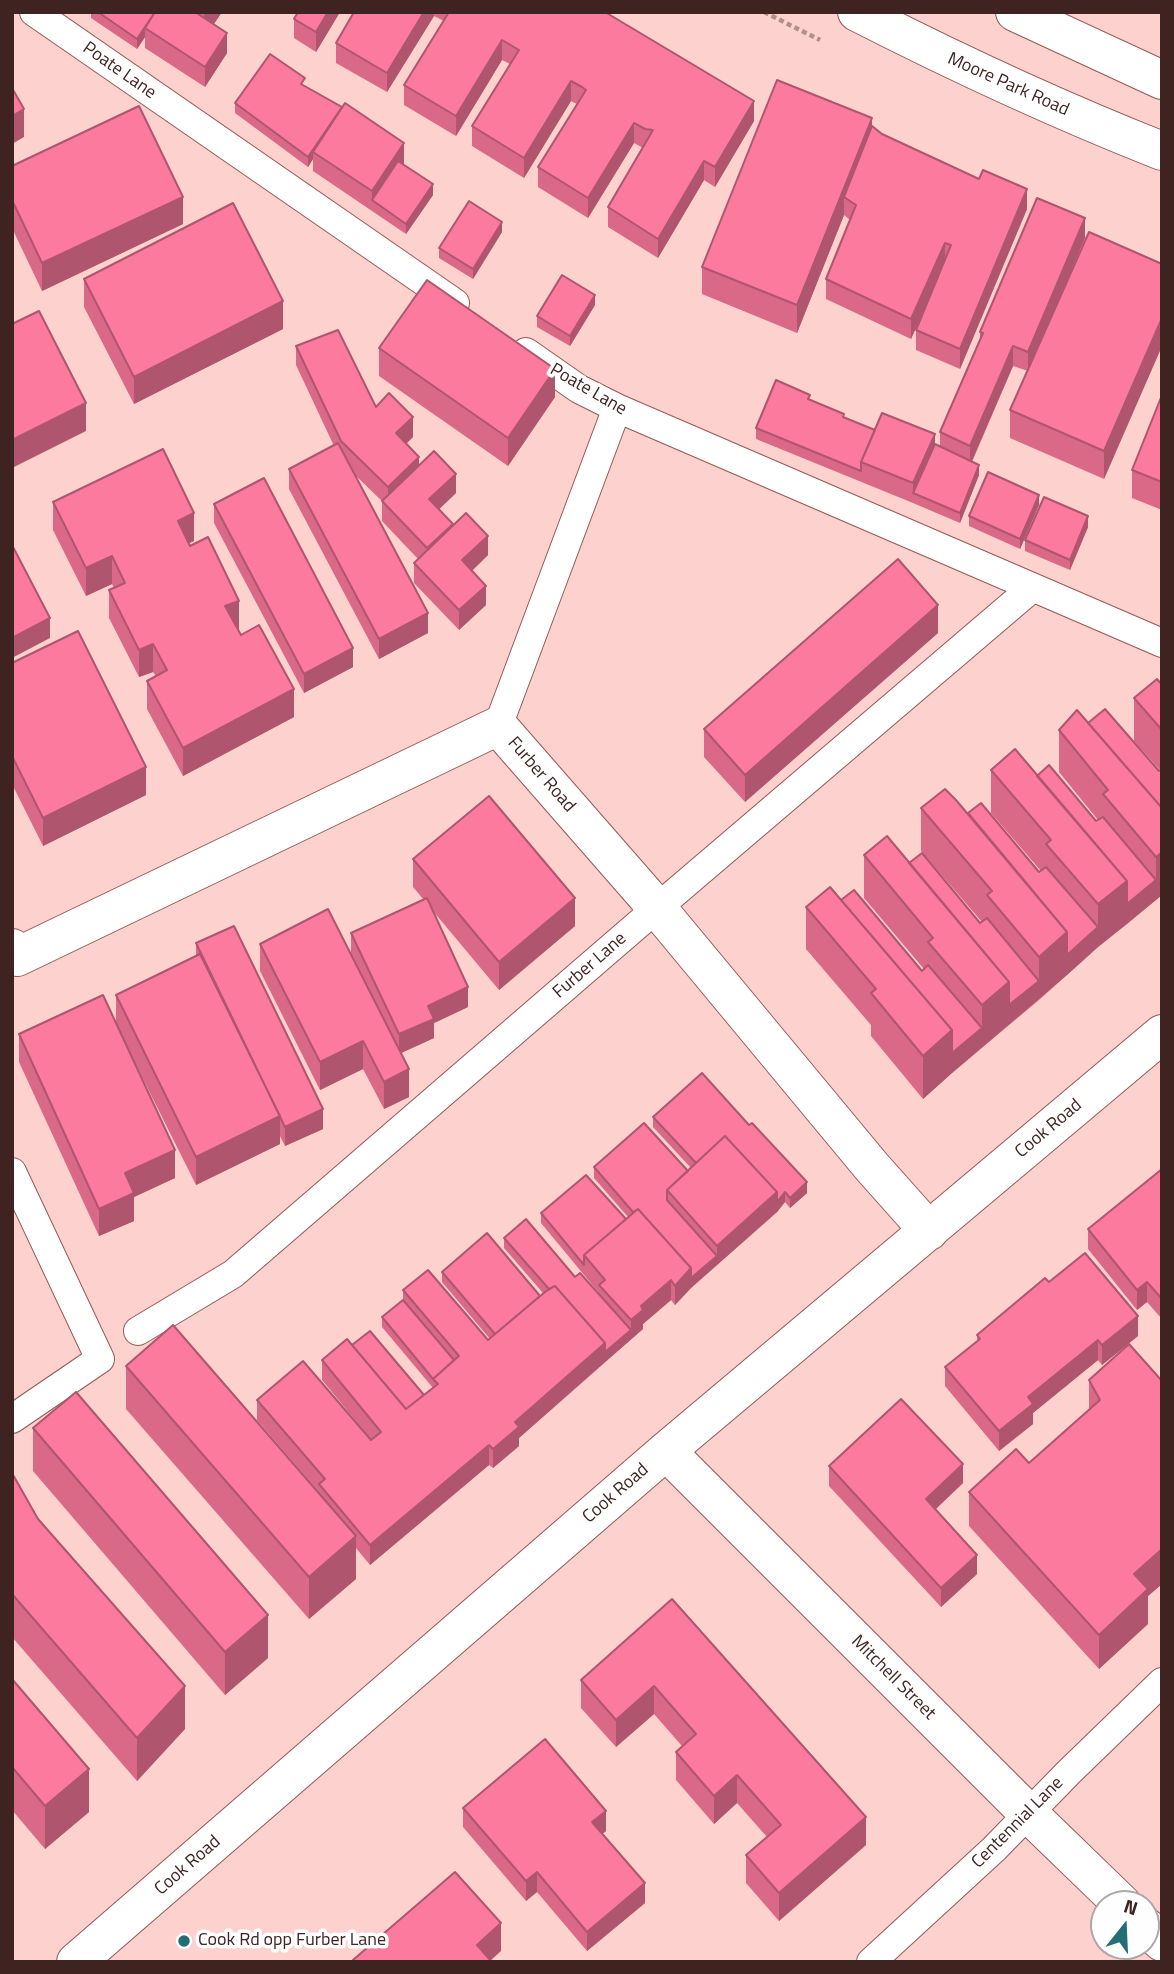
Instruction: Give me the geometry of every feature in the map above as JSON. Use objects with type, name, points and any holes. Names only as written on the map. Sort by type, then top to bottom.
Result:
[{"type":"street","name":"Moore Park Road","points":[[857,12],[948,59],[1117,134],[1162,151]]},
{"type":"street","points":[[1016,12],[1162,80]]},
{"type":"street","name":"Furber Road","points":[[14,956],[498,726],[657,908],[872,1167],[929,1231]]},
{"type":"street","name":"Cook Road","points":[[76,1962],[666,1451],[1162,1034]]},
{"type":"street","name":"Mitchell Street","points":[[666,1451],[1108,1890]]},
{"type":"lane","name":"Poate Lane","points":[[34,12],[476,318]]},
{"type":"lane","name":"Poate Lane","points":[[510,342],[579,389],[617,408],[1162,643]]},
{"type":"lane","points":[[498,726],[617,408]]},
{"type":"lane","name":"Furber Lane","points":[[138,1331],[233,1274],[1032,588]]},
{"type":"lane","points":[[12,1172],[100,1359],[12,1419]]},
{"type":"lane","name":"Centennial Lane","points":[[871,1962],[994,1849],[1162,1682]]},
{"type":"building","points":[[98,12],[155,12],[137,39]]},
{"type":"building","points":[[155,12],[195,12],[227,33],[205,67],[145,28]]},
{"type":"building","points":[[298,12],[328,12],[316,32],[294,19]]},
{"type":"building","points":[[354,12],[424,12],[387,73],[336,43]]},
{"type":"building","points":[[449,12],[605,12],[754,101],[715,167],[704,161],[658,239],[608,207],[653,130],[634,123],[588,198],[538,167],[586,90],[582,87],[571,81],[524,158],[472,126],[519,50],[502,40],[456,116],[404,85]]},
{"type":"building","points":[[270,54],[305,78],[301,84],[342,107],[308,157],[235,103]]},
{"type":"building","points":[[777,80],[872,118],[797,305],[702,267]]},
{"type":"building","points":[[12,88],[24,109],[12,116]]},
{"type":"building","points":[[345,103],[404,143],[372,191],[313,152]]},
{"type":"building","points":[[139,106],[183,197],[42,263],[12,200],[12,166]]},
{"type":"building","points":[[872,126],[882,134],[979,179],[983,170],[1027,189],[960,349],[916,330],[951,245],[945,243],[911,319],[826,279],[856,205],[844,197]]},
{"type":"building","points":[[398,161],[433,184],[406,224],[372,200]]},
{"type":"building","points":[[1037,198],[1085,218],[1028,352],[1013,346],[970,446],[940,432]]},
{"type":"building","points":[[469,201],[502,222],[473,269],[439,248]]},
{"type":"building","points":[[233,203],[283,301],[134,377],[84,279]]},
{"type":"building","points":[[1089,232],[1162,264],[1162,318],[1104,451],[1010,410]]},
{"type":"building","points":[[562,275],[595,295],[570,336],[537,316]]},
{"type":"building","points":[[427,280],[555,369],[508,438],[379,348]]},
{"type":"building","points":[[39,311],[86,403],[12,440],[12,324]]},
{"type":"building","points":[[338,330],[376,407],[389,393],[413,417],[396,433],[419,457],[388,487],[341,441],[296,346]]},
{"type":"building","points":[[776,380],[810,395],[808,399],[844,414],[843,417],[875,430],[861,462],[861,471],[756,428]]},
{"type":"building","points":[[1162,395],[1162,482],[1132,470]]},
{"type":"building","points":[[882,413],[935,434],[913,483],[861,462]]},
{"type":"building","points":[[338,443],[428,613],[379,639],[289,469]]},
{"type":"building","points":[[935,444],[979,465],[960,513],[913,493]]},
{"type":"building","points":[[163,449],[194,513],[178,521],[190,546],[208,537],[239,601],[225,606],[241,635],[259,625],[294,689],[183,748],[147,681],[167,670],[153,644],[139,650],[109,590],[125,583],[112,556],[86,568],[53,502]]},
{"type":"building","points":[[434,451],[456,474],[429,499],[453,524],[427,548],[382,501]]},
{"type":"building","points":[[988,472],[1039,495],[1020,539],[969,516]]},
{"type":"building","points":[[264,478],[353,648],[304,674],[214,504]]},
{"type":"building","points":[[1044,497],[1088,516],[1070,560],[1025,540]]},
{"type":"building","points":[[466,513],[488,536],[462,560],[486,586],[459,610],[414,563]]},
{"type":"building","points":[[12,545],[50,618],[12,638]]},
{"type":"building","points":[[898,559],[938,605],[745,775],[704,729]]},
{"type":"building","points":[[78,631],[146,767],[43,818],[12,756],[12,663]]},
{"type":"building","points":[[1157,679],[1162,685],[1162,730],[1134,698]]},
{"type":"building","points":[[1105,709],[1159,771],[1162,769],[1162,808],[1088,723]]},
{"type":"building","points":[[1077,710],[1162,808],[1162,852],[1156,857],[1103,794],[1108,790],[1059,730]]},
{"type":"building","points":[[1015,749],[1127,881],[1098,904],[1046,844],[1051,840],[991,770]]},
{"type":"building","points":[[1049,765],[1096,821],[1103,817],[1156,880],[1127,904],[1127,881],[1037,776]]},
{"type":"building","points":[[945,789],[1067,932],[1039,957],[987,895],[992,891],[921,808]]},
{"type":"building","points":[[489,796],[575,898],[499,962],[413,859]]},
{"type":"building","points":[[981,803],[1039,872],[1046,867],[1098,927],[1067,955],[1067,932],[968,813]]},
{"type":"building","points":[[887,836],[1009,982],[982,1005],[928,942],[933,938],[864,855]]},
{"type":"building","points":[[922,853],[980,923],[987,918],[1039,981],[1009,1005],[1009,982],[909,863]]},
{"type":"building","points":[[830,887],[952,1030],[923,1056],[871,993],[876,989],[806,907]]},
{"type":"building","points":[[854,890],[922,971],[928,965],[982,1028],[952,1053],[952,1030],[841,900]]},
{"type":"building","points":[[427,898],[468,987],[428,1006],[434,1019],[399,1034],[351,933]]},
{"type":"building","points":[[328,909],[409,1069],[384,1082],[363,1041],[320,1062],[260,944]]},
{"type":"building","points":[[234,926],[323,1109],[285,1127],[196,943]]},
{"type":"building","points":[[200,954],[280,1116],[196,1157],[116,995]]},
{"type":"building","points":[[103,995],[175,1150],[125,1173],[134,1193],[99,1209],[19,1034]]},
{"type":"building","points":[[702,1073],[749,1125],[752,1123],[807,1182],[790,1198],[785,1192],[777,1202],[777,1192],[725,1136],[696,1163],[653,1117]]},
{"type":"building","points":[[644,1123],[688,1171],[667,1190],[667,1200],[717,1256],[691,1278],[691,1268],[638,1209],[633,1212],[594,1167]]},
{"type":"building","points":[[725,1136],[777,1192],[717,1246],[667,1190]]},
{"type":"building","points":[[1162,1169],[1162,1299],[1147,1282],[1137,1290],[1088,1229]]},
{"type":"building","points":[[586,1175],[626,1219],[584,1255],[584,1265],[541,1213]]},
{"type":"building","points":[[638,1209],[691,1268],[675,1286],[671,1280],[641,1306],[643,1310],[631,1320],[599,1285],[605,1280],[584,1255]]},
{"type":"building","points":[[526,1219],[575,1277],[580,1273],[631,1330],[605,1352],[605,1343],[555,1286],[549,1289],[504,1238]]},
{"type":"building","points":[[487,1233],[540,1296],[495,1334],[442,1272]]},
{"type":"building","points":[[1085,1253],[1138,1316],[1102,1345],[1098,1340],[1028,1397],[1033,1404],[999,1431],[945,1367],[980,1339],[977,1335],[1045,1278],[1049,1282]]},
{"type":"building","points":[[428,1270],[488,1340],[555,1286],[605,1343],[515,1422],[519,1427],[493,1449],[489,1445],[370,1545],[319,1484],[325,1479],[257,1400],[303,1361],[371,1440],[381,1432],[322,1360],[347,1339],[406,1409],[438,1384],[433,1379],[459,1356],[403,1290]]},
{"type":"building","points":[[403,1300],[454,1360],[433,1379],[382,1317]]},
{"type":"building","points":[[173,1325],[356,1536],[309,1577],[126,1366]]},
{"type":"building","points":[[370,1331],[424,1395],[406,1409],[352,1345]]},
{"type":"building","points":[[1129,1344],[1162,1381],[1162,1549],[1134,1574],[1148,1589],[1099,1635],[969,1492],[1016,1449],[1029,1463],[1100,1400],[1089,1380]]},
{"type":"building","points":[[76,1392],[268,1615],[225,1652],[33,1428]]},
{"type":"building","points":[[901,1399],[963,1464],[926,1499],[977,1555],[941,1588],[829,1466]]},
{"type":"building","points":[[12,1473],[38,1519],[185,1686],[137,1738],[12,1594]]},
{"type":"building","points":[[672,1599],[866,1817],[779,1893],[746,1855],[781,1825],[737,1775],[714,1796],[676,1752],[696,1734],[654,1686],[616,1720],[581,1680]]},
{"type":"building","points":[[12,1679],[89,1769],[45,1806],[12,1767]]},
{"type":"building","points":[[545,1739],[606,1811],[592,1822],[645,1883],[587,1932],[537,1872],[526,1881],[463,1808]]},
{"type":"building","points":[[455,1872],[501,1923],[477,1945],[492,1962],[354,1962],[353,1960]]},
{"type":"place","name":"Cook Rd opp Furber Lane","points":[[184,1941]]}]
